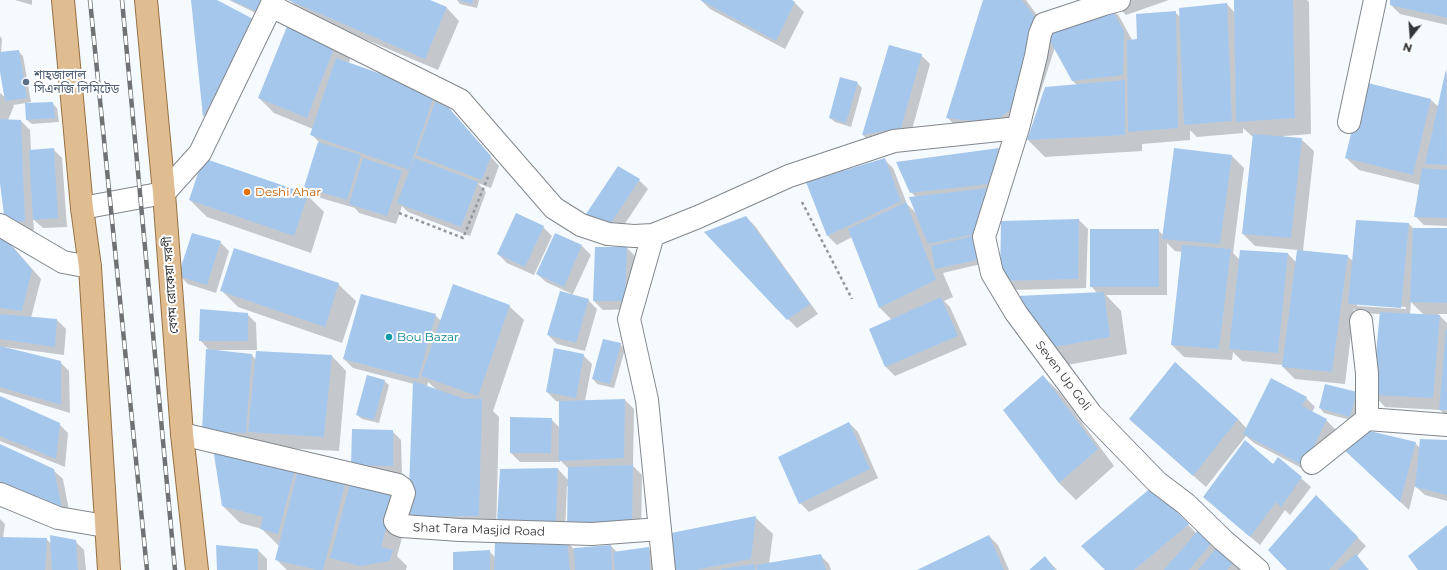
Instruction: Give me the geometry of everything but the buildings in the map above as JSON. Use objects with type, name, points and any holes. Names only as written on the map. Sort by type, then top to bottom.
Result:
[{"type":"main road","points":[[63,0],[82,208],[90,267],[105,526],[109,570]]},
{"type":"main road","name":"বেগম রোকেয়া সরণী","points":[[146,0],[164,193],[182,434],[197,570]]},
{"type":"street","name":"Seven Up Goli","points":[[1119,0],[1090,8],[1044,24],[1040,34],[1018,128],[984,237],[992,273],[1016,313],[1091,414],[1157,482],[1186,504],[1223,540],[1258,570]]},
{"type":"street","points":[[1349,122],[1375,0]]},
{"type":"street","points":[[82,208],[164,193],[200,154],[272,3],[460,100],[554,208],[581,225],[608,234],[634,236],[653,235],[698,217],[789,176],[894,141],[1018,128]]},
{"type":"street","points":[[0,225],[63,262],[90,267]]},
{"type":"street","points":[[653,235],[628,319],[647,400],[664,570]]},
{"type":"street","points":[[1361,321],[1367,373],[1367,419]]},
{"type":"street","points":[[1312,463],[1367,419],[1447,425]]},
{"type":"street","name":"Shat Tara Masjid Road","points":[[182,434],[398,485],[402,488],[404,493],[395,521],[397,524],[402,526],[460,530],[592,534],[660,529]]},
{"type":"street","points":[[0,494],[58,518],[105,526]]},
{"type":"path","points":[[399,212],[463,238],[501,147]]},
{"type":"path","points":[[789,176],[852,299]]},
{"type":"railway","points":[[90,0],[147,570]]},
{"type":"railway","points":[[122,0],[175,570]]},
{"type":"place","name":"শাহ্জালাল সিএনজি লিমিটেড","points":[[26,82]]},
{"type":"place","name":"Deshi Ahar","points":[[247,192]]},
{"type":"place","name":"Bou Bazar","points":[[389,337]]}]
